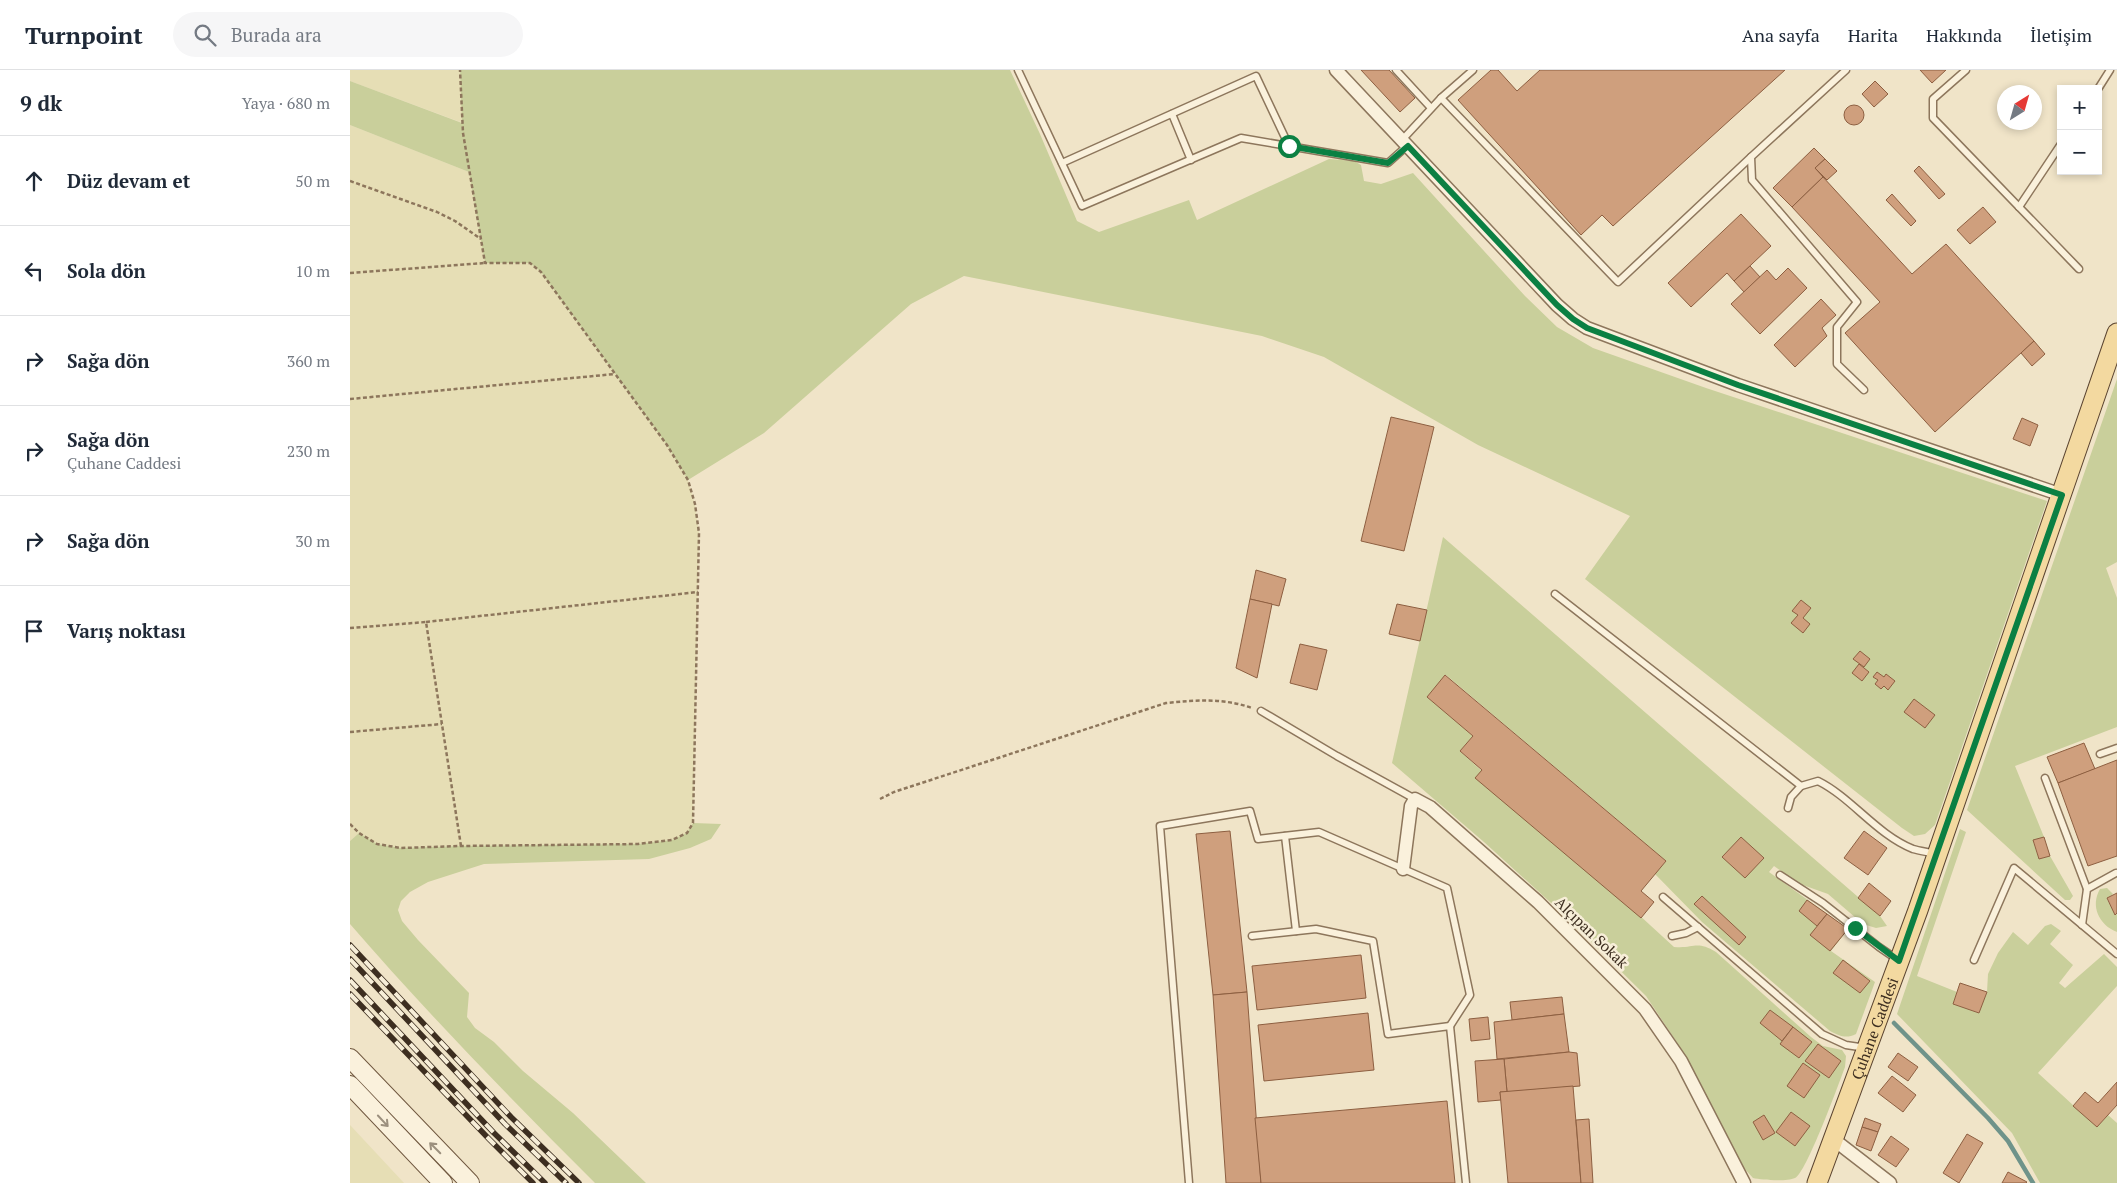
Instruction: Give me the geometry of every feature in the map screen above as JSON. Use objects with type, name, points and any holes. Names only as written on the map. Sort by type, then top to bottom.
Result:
[{"type":"main road","name":"Çuhane Caddesi","points":[[1817,1183],[1937,854],[2117,334]]},
{"type":"main road","points":[[350,1058],[470,1183]]},
{"type":"main road","points":[[350,1085],[443,1183]]},
{"type":"street","points":[[1336,70],[1557,305],[1587,328],[1747,388],[2062,495]]},
{"type":"street","points":[[1403,869],[1411,806],[1415,799]]},
{"type":"street","name":"Alçıpan Sokak","points":[[1415,799],[1437,813],[1525,890],[1609,970],[1645,1009],[1681,1061],[1744,1183]]},
{"type":"street","points":[[1833,1139],[1890,1183]]},
{"type":"lane","points":[[1018,70],[1082,206],[1241,138],[1388,163],[1431,108],[1473,70]]},
{"type":"lane","points":[[1396,70],[1431,108]]},
{"type":"lane","points":[[1441,98],[1618,282],[1846,70]]},
{"type":"lane","points":[[1966,70],[1933,99],[1933,118],[2079,269]]},
{"type":"lane","points":[[2101,85],[2110,70]]},
{"type":"lane","points":[[1062,163],[1256,76],[1289,146]]},
{"type":"lane","points":[[1172,114],[1191,160]]},
{"type":"lane","points":[[2019,207],[2057,150]]},
{"type":"lane","points":[[1751,157],[1752,180],[1858,302],[1837,328],[1837,364],[1864,390]]},
{"type":"lane","points":[[1556,594],[1801,786]]},
{"type":"lane","points":[[1261,711],[1415,799]]},
{"type":"lane","points":[[2100,754],[2117,748]]},
{"type":"lane","points":[[2045,778],[2087,889],[2082,925]]},
{"type":"lane","points":[[1788,808],[1791,797],[1801,786],[1818,781],[1831,788],[1894,838],[1913,849],[1937,854]]},
{"type":"lane","points":[[1188,1183],[1160,826],[1250,812],[1258,840],[1319,832],[1447,888],[1470,996],[1450,1026],[1466,1183]]},
{"type":"lane","points":[[1285,836],[1296,931]]},
{"type":"lane","points":[[1974,960],[2014,868],[2117,954]]},
{"type":"lane","points":[[2087,889],[2116,873]]},
{"type":"lane","points":[[1780,875],[1823,903],[1899,961]]},
{"type":"lane","points":[[1663,897],[1822,1034],[1846,1045],[1867,1048]]},
{"type":"lane","points":[[1672,936],[1686,933],[1698,926]]},
{"type":"lane","points":[[1252,936],[1316,929],[1372,941],[1388,1034],[1450,1026]]},
{"type":"path","points":[[460,70],[463,133],[485,263]]},
{"type":"path","points":[[350,181],[455,220],[480,239]]},
{"type":"path","points":[[350,273],[485,263],[530,263],[541,272],[667,445],[688,480],[695,504],[700,533],[692,823],[687,833],[672,840],[638,844],[401,848],[377,844],[359,833],[350,824]]},
{"type":"path","points":[[350,399],[615,374]]},
{"type":"path","points":[[350,628],[426,622],[698,592]]},
{"type":"path","points":[[426,622],[461,846]]},
{"type":"path","points":[[880,799],[894,792],[1166,703],[1207,700],[1238,703],[1261,711]]},
{"type":"path","points":[[350,732],[442,724]]},
{"type":"shaded area","points":[[350,70],[460,70],[463,123],[350,81]]},
{"type":"shaded area","points":[[350,125],[469,172],[485,263],[530,263],[541,272],[667,445],[688,480],[695,504],[699,533],[693,823],[687,833],[672,840],[638,844],[401,848],[377,844],[359,833],[350,841]]},
{"type":"shaded area","points":[[350,1125],[404,1183],[350,1183]]},
{"type":"green space","points":[[460,70],[1010,70],[1077,221],[1099,232],[1189,200],[1197,220],[1329,159],[1354,161],[1361,165],[1364,181],[1381,184],[1413,173],[1525,296],[1557,327],[1593,348],[1706,388],[2047,501],[1935,825],[1925,834],[1914,836],[1902,828],[1585,579],[1630,516],[1478,445],[1324,357],[1262,336],[964,276],[911,304],[764,433],[688,480],[667,445],[541,272],[530,263],[485,263],[469,172],[350,125],[350,81],[462,123]]},
{"type":"green space","points":[[2117,379],[2117,562],[2106,568],[2117,598],[2117,727],[2015,766],[2044,837],[2033,841],[2039,859],[2050,856],[2073,896],[2070,900],[2065,900],[1967,810]]},
{"type":"green space","points":[[1443,537],[1880,916],[1887,926],[1876,928],[1863,924],[1828,894],[1800,884],[1774,866],[1769,872],[1848,929],[1831,951],[1875,982],[1856,1034],[1843,1036],[1830,1031],[1702,922],[1655,874],[1666,861],[1446,675],[1427,697],[1473,736],[1460,751],[1674,947],[1704,946],[1716,952],[1811,1037],[1823,1046],[1842,1050],[1846,1056],[1845,1067],[1807,1161],[1795,1178],[1768,1180],[1753,1178],[1743,1167],[1676,1041],[1646,996],[1561,912],[1484,842],[1392,763]]},
{"type":"green space","points":[[693,823],[721,824],[711,839],[690,848],[649,859],[484,864],[428,882],[410,892],[401,901],[398,910],[402,921],[418,940],[469,993],[467,1017],[475,1028],[494,1042],[523,1071],[573,1113],[646,1183],[595,1183],[470,1056],[350,924],[350,841],[359,833],[377,844],[401,848],[638,844],[672,840],[687,833]]},
{"type":"green space","points":[[1960,829],[1966,832],[1917,976],[1957,992],[1953,1004],[1979,1013],[1987,992],[1988,974],[1998,953],[2013,932],[2028,945],[2045,926],[2051,924],[2061,931],[2050,944],[2073,965],[2059,983],[2065,988],[2104,954],[2117,967],[2117,986],[2038,1073],[2097,1127],[2108,1115],[2117,1123],[2117,1183],[2040,1183],[2012,1133],[1897,1014]]},
{"type":"green space","points":[[2107,888],[2113,894],[2107,899],[2115,914],[2117,913],[2117,932],[2105,925],[2096,908],[2097,895],[2100,889]]},
{"type":"building","points":[[1361,70],[1389,70],[1415,98],[1400,112]]},
{"type":"building","points":[[1491,70],[1498,70],[1517,91],[1540,70],[1785,70],[1613,226],[1602,215],[1581,235],[1458,100]]},
{"type":"building","points":[[1920,70],[1946,70],[1932,83]]},
{"type":"building","points":[[1875,81],[1888,94],[1874,107],[1862,94]]},
{"type":"building","points":[[1854,105],[1861,108],[1864,115],[1861,122],[1854,125],[1847,122],[1844,115],[1847,108]]},
{"type":"building","points":[[1814,148],[1825,159],[1815,168],[1823,177],[1792,207],[1773,188]]},
{"type":"building","points":[[1825,159],[1837,171],[1827,180],[1815,168]]},
{"type":"building","points":[[1919,166],[1945,194],[1939,199],[1914,171]]},
{"type":"building","points":[[1823,177],[1912,274],[1946,244],[2034,341],[1935,432],[1845,333],[1880,302],[1792,207]]},
{"type":"building","points":[[1892,194],[1916,221],[1911,226],[1886,200]]},
{"type":"building","points":[[1983,207],[1996,222],[1970,244],[1957,230]]},
{"type":"building","points":[[1741,214],[1771,246],[1734,281],[1727,273],[1691,307],[1668,283]]},
{"type":"building","points":[[1750,266],[1760,277],[1744,292],[1734,281]]},
{"type":"building","points":[[1788,268],[1807,288],[1760,334],[1731,304],[1767,270],[1776,280]]},
{"type":"building","points":[[1821,299],[1836,315],[1822,328],[1827,336],[1795,367],[1774,345]]},
{"type":"building","points":[[2034,341],[2045,354],[2032,366],[2021,353]]},
{"type":"building","points":[[1391,417],[1434,427],[1404,551],[1361,541]]},
{"type":"building","points":[[2022,418],[2038,425],[2030,446],[2013,439]]},
{"type":"building","points":[[1256,570],[1286,579],[1279,606],[1250,599]]},
{"type":"building","points":[[1250,599],[1272,604],[1257,678],[1236,668]]},
{"type":"building","points":[[1801,600],[1811,608],[1803,618],[1810,624],[1803,633],[1791,623],[1798,615],[1792,611]]},
{"type":"building","points":[[1397,604],[1427,610],[1420,641],[1389,634]]},
{"type":"building","points":[[1300,644],[1327,650],[1317,690],[1290,683]]},
{"type":"building","points":[[1860,651],[1870,659],[1864,667],[1853,659]]},
{"type":"building","points":[[1859,664],[1869,672],[1862,681],[1852,673]]},
{"type":"building","points":[[1877,672],[1884,677],[1886,674],[1895,681],[1888,690],[1884,686],[1881,689],[1875,684],[1878,680],[1873,677]]},
{"type":"building","points":[[1445,675],[1666,861],[1641,891],[1654,902],[1641,918],[1475,778],[1482,770],[1460,751],[1473,736],[1427,697]]},
{"type":"building","points":[[1914,699],[1935,715],[1925,728],[1904,712]]},
{"type":"building","points":[[2084,743],[2095,769],[2058,783],[2047,757]]},
{"type":"building","points":[[2117,760],[2117,856],[2088,866],[2058,783]]},
{"type":"building","points":[[1230,831],[1247,992],[1213,995],[1196,834]]},
{"type":"building","points":[[1864,831],[1887,848],[1868,875],[1844,858]]},
{"type":"building","points":[[1741,837],[1764,858],[1745,878],[1722,857]]},
{"type":"building","points":[[2044,837],[2050,856],[2039,859],[2033,840]]},
{"type":"building","points":[[1869,883],[1891,901],[1880,916],[1858,898]]},
{"type":"building","points":[[2117,893],[2117,913],[2115,915],[2107,898]]},
{"type":"building","points":[[1702,896],[1746,937],[1739,945],[1694,904]]},
{"type":"building","points":[[1807,900],[1827,914],[1817,926],[1799,911]]},
{"type":"building","points":[[1827,914],[1848,929],[1830,951],[1810,935]]},
{"type":"building","points":[[1361,955],[1366,998],[1257,1010],[1252,966]]},
{"type":"building","points":[[1843,960],[1870,981],[1860,993],[1833,973]]},
{"type":"building","points":[[1960,983],[1987,992],[1979,1013],[1953,1004]]},
{"type":"building","points":[[1247,992],[1261,1183],[1226,1183],[1213,995]]},
{"type":"building","points":[[1562,997],[1564,1014],[1512,1020],[1510,1002]]},
{"type":"building","points":[[1770,1010],[1793,1027],[1782,1041],[1760,1023]]},
{"type":"building","points":[[1368,1013],[1374,1070],[1264,1081],[1258,1025]]},
{"type":"building","points":[[1564,1014],[1569,1052],[1497,1059],[1494,1022]]},
{"type":"building","points":[[1488,1017],[1490,1039],[1471,1041],[1469,1019]]},
{"type":"building","points":[[1793,1027],[1812,1042],[1799,1058],[1780,1044]]},
{"type":"building","points":[[1818,1044],[1841,1061],[1829,1078],[1805,1061]]},
{"type":"building","points":[[1569,1052],[1577,1053],[1580,1086],[1507,1092],[1504,1059]]},
{"type":"building","points":[[1898,1053],[1918,1067],[1908,1081],[1888,1067]]},
{"type":"building","points":[[1504,1059],[1507,1092],[1500,1092],[1501,1100],[1478,1102],[1475,1061]]},
{"type":"building","points":[[1803,1063],[1820,1075],[1804,1098],[1787,1086]]},
{"type":"building","points":[[1892,1076],[1916,1095],[1903,1112],[1878,1093]]},
{"type":"building","points":[[2117,1082],[2117,1105],[2097,1127],[2073,1106],[2085,1092],[2098,1103]]},
{"type":"building","points":[[1573,1086],[1581,1183],[1508,1183],[1500,1092]]},
{"type":"building","points":[[1447,1101],[1455,1183],[1261,1183],[1255,1118]]},
{"type":"building","points":[[1791,1112],[1810,1126],[1795,1146],[1776,1132]]},
{"type":"building","points":[[1764,1115],[1775,1133],[1763,1140],[1753,1122]]},
{"type":"building","points":[[1865,1118],[1881,1124],[1878,1132],[1862,1127]]},
{"type":"building","points":[[1589,1119],[1593,1183],[1581,1183],[1576,1120]]},
{"type":"building","points":[[1862,1127],[1878,1132],[1871,1151],[1856,1145]]},
{"type":"building","points":[[1967,1134],[1983,1143],[1959,1183],[1943,1173]]},
{"type":"building","points":[[1891,1136],[1909,1149],[1896,1167],[1878,1155]]},
{"type":"building","points":[[2008,1172],[2027,1182],[2002,1183]]},
{"type":"waterway","points":[[1894,1023],[1988,1118],[2008,1141],[2033,1183]]},
{"type":"railway","points":[[350,945],[511,1117],[579,1183]]},
{"type":"railway","points":[[350,959],[505,1124],[566,1183]]},
{"type":"railway","points":[[350,980],[494,1133],[545,1183]]},
{"type":"railway","points":[[350,994],[533,1183]]},
{"type":"route","points":[[1289,146],[1388,163],[1408,146],[1557,305],[1587,328],[1738,385],[2062,495],[1899,961],[1855,928]]}]
